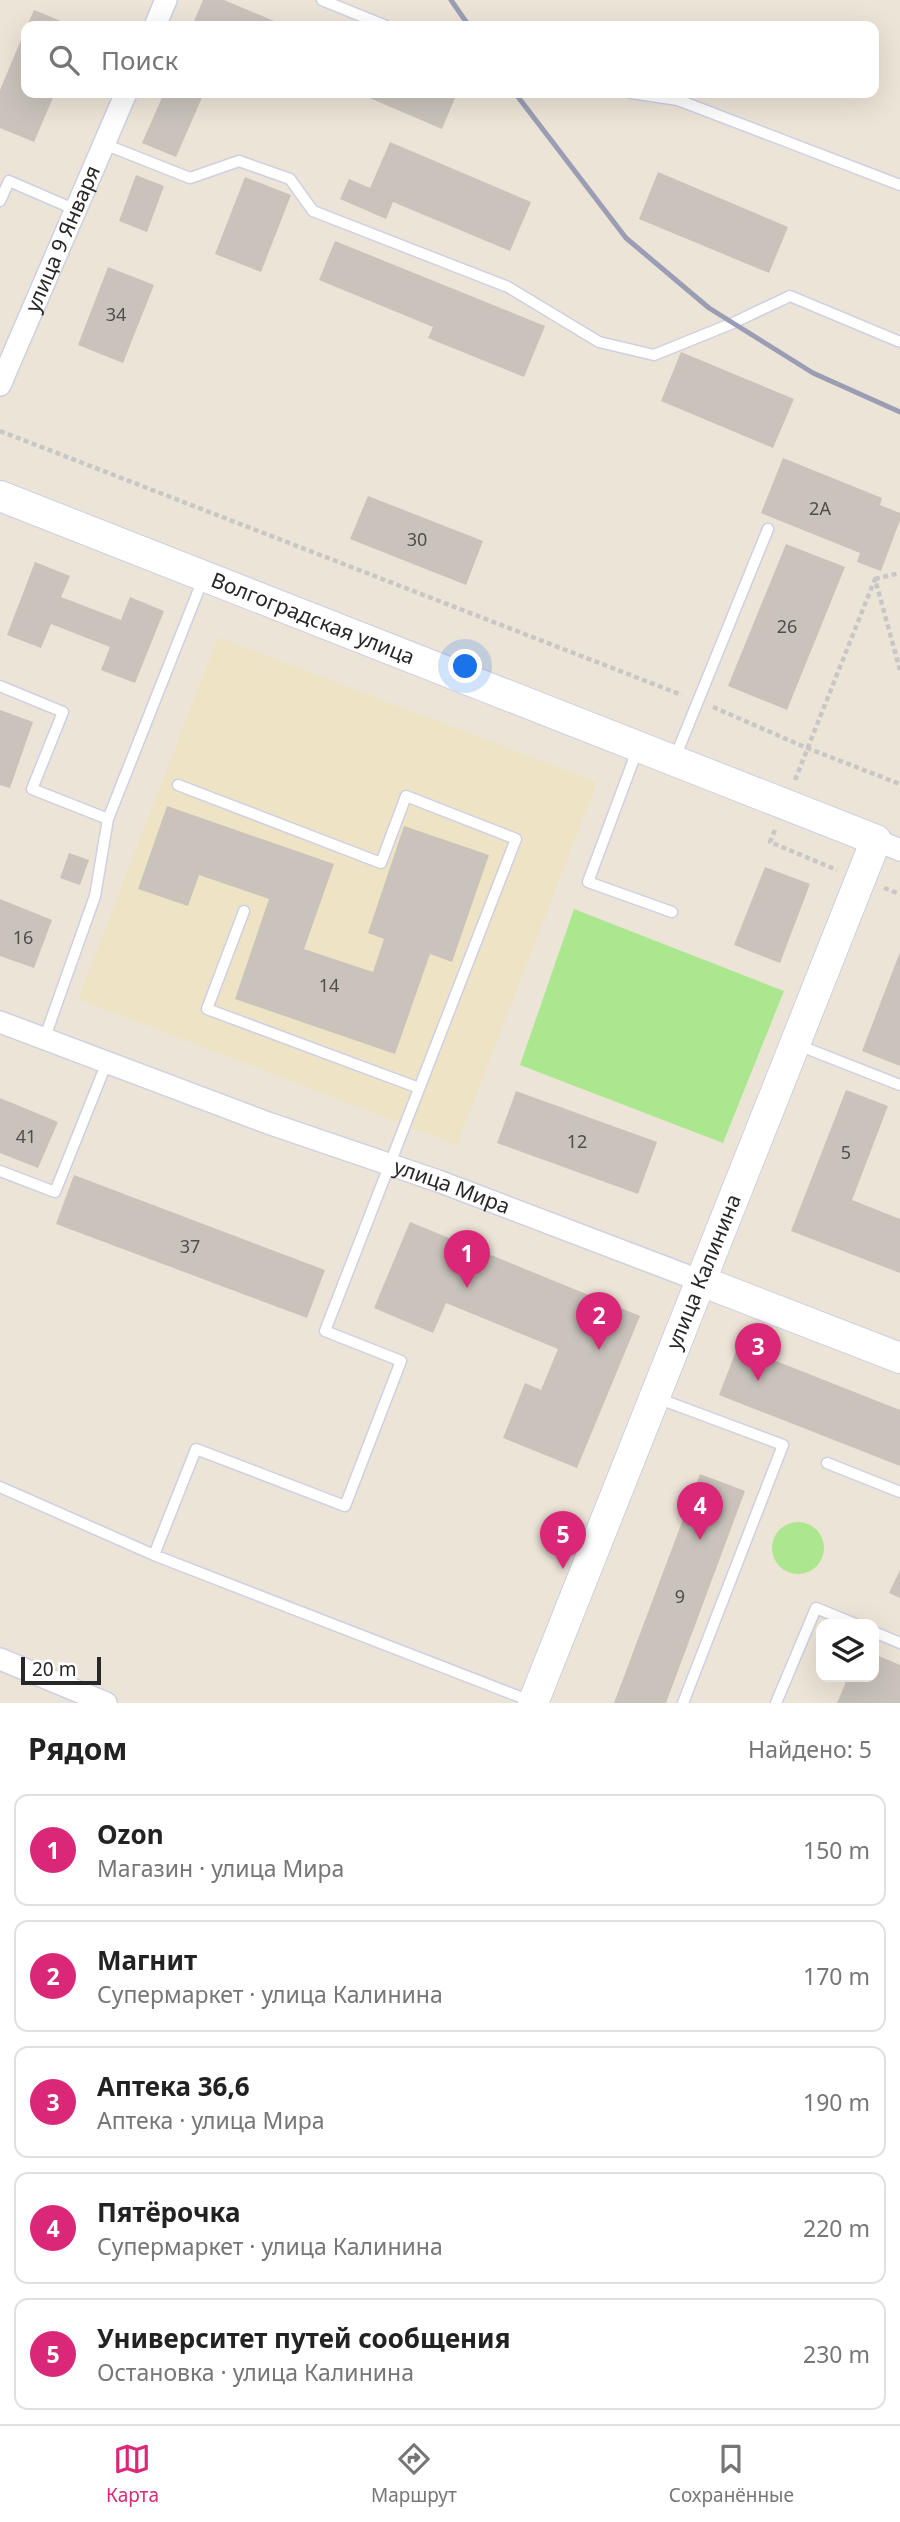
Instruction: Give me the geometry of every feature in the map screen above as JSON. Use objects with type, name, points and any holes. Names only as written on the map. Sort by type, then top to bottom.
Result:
[{"type":"street","points":[[157,21],[166,0]]},
{"type":"street","name":"улица 9 Января","points":[[0,385],[124,98]]},
{"type":"street","name":"Волгоградская улица","points":[[0,496],[888,845]]},
{"type":"street","name":"улица Калинина","points":[[534,1703],[795,1044],[888,845]]},
{"type":"street","name":"улица Мира","points":[[0,1022],[268,1122],[390,1164],[900,1358]]},
{"type":"street","points":[[0,1659],[106,1703]]},
{"type":"lane","points":[[323,0],[374,21]]},
{"type":"lane","points":[[665,98],[678,100],[900,185]]},
{"type":"lane","points":[[104,144],[190,178],[239,161],[290,179],[313,211],[508,287],[600,342],[654,355],[790,296],[900,342]]},
{"type":"lane","points":[[0,201],[4,179],[76,209]]},
{"type":"lane","points":[[673,762],[768,529]]},
{"type":"lane","points":[[45,1037],[95,896],[108,819],[204,576]]},
{"type":"lane","points":[[0,686],[63,712],[32,789],[108,819]]},
{"type":"lane","points":[[638,748],[588,882],[671,912]]},
{"type":"lane","points":[[154,1555],[196,1448],[345,1506],[401,1360],[325,1331],[516,839],[406,796],[380,863],[178,785]]},
{"type":"lane","points":[[244,911],[207,1009],[419,1088]]},
{"type":"lane","points":[[795,1044],[900,1085]]},
{"type":"lane","points":[[0,1171],[55,1192],[107,1062]]},
{"type":"lane","points":[[654,1397],[783,1445],[683,1703]]},
{"type":"lane","points":[[827,1463],[900,1492]]},
{"type":"lane","points":[[0,1487],[154,1555],[534,1703]]},
{"type":"lane","points":[[776,1703],[816,1608],[843,1619]]},
{"type":"lane","points":[[879,1634],[900,1643]]},
{"type":"path","points":[[0,431],[699,701],[807,748],[900,784]]},
{"type":"path","points":[[875,579],[900,573]]},
{"type":"path","points":[[807,748],[875,579]]},
{"type":"path","points":[[875,579],[900,670]]},
{"type":"shaded area","points":[[218,637],[597,782],[457,1145],[78,999]]},
{"type":"green space","points":[[574,909],[784,991],[723,1143],[520,1065]]},
{"type":"green space","points":[[798,1522],[808,1524],[816,1530],[822,1538],[822,1558],[816,1566],[808,1572],[798,1574],[788,1572],[780,1566],[774,1558],[772,1548],[774,1538],[780,1530],[788,1524]]},
{"type":"building","points":[[203,0],[224,0],[274,21],[194,21]]},
{"type":"building","points":[[34,10],[61,21],[29,21]]},
{"type":"building","points":[[21,40],[21,98],[53,98],[34,142],[0,128],[0,90]]},
{"type":"building","points":[[162,98],[202,98],[176,157],[142,143]]},
{"type":"building","points":[[370,98],[455,98],[442,129]]},
{"type":"building","points":[[390,142],[531,202],[510,251],[393,202],[386,219],[340,199],[349,179],[370,188]]},
{"type":"building","points":[[658,172],[788,227],[769,273],[639,219]]},
{"type":"building","points":[[136,175],[164,186],[147,232],[119,221]]},
{"type":"building","points":[[245,177],[291,195],[261,272],[215,254]]},
{"type":"building","points":[[335,241],[545,326],[524,377],[428,338],[433,327],[319,280]]},
{"type":"building","points":[[108,267],[154,285],[123,363],[78,345]]},
{"type":"building","points":[[681,352],[794,399],[773,448],[661,401]]},
{"type":"building","points":[[783,458],[882,498],[880,505],[900,513],[900,520],[881,571],[857,562],[860,553],[761,513]]},
{"type":"building","points":[[368,496],[483,541],[466,585],[350,539]]},
{"type":"building","points":[[786,544],[845,567],[787,710],[728,686]]},
{"type":"building","points":[[35,562],[70,576],[61,597],[121,620],[130,597],[164,611],[135,683],[101,670],[110,647],[51,624],[41,648],[7,635]]},
{"type":"building","points":[[0,710],[33,722],[10,788],[0,785]]},
{"type":"building","points":[[167,806],[334,864],[304,949],[373,972],[384,939],[368,933],[404,826],[489,855],[452,962],[430,954],[395,1054],[235,999],[269,899],[199,875],[188,906],[138,889]]},
{"type":"building","points":[[69,853],[89,860],[80,885],[60,878]]},
{"type":"building","points":[[765,867],[810,884],[780,963],[734,945]]},
{"type":"building","points":[[0,899],[52,920],[34,968],[0,956]]},
{"type":"building","points":[[900,952],[900,1066],[862,1051]]},
{"type":"building","points":[[846,1090],[888,1106],[852,1200],[900,1219],[900,1273],[791,1231]]},
{"type":"building","points":[[516,1091],[657,1142],[638,1194],[497,1143]]},
{"type":"building","points":[[0,1098],[58,1122],[38,1168],[0,1153]]},
{"type":"building","points":[[74,1175],[325,1270],[307,1318],[56,1224]]},
{"type":"building","points":[[410,1222],[640,1316],[577,1468],[503,1438],[525,1383],[541,1390],[558,1349],[446,1303],[433,1333],[374,1308]]},
{"type":"building","points":[[738,1346],[900,1410],[900,1466],[719,1395]]},
{"type":"building","points":[[700,1474],[745,1491],[666,1703],[614,1703]]},
{"type":"building","points":[[900,1570],[900,1598],[889,1593]]},
{"type":"building","points":[[879,1656],[900,1665],[900,1703],[837,1703],[846,1682],[879,1682]]},
{"type":"railway","points":[[451,0],[466,21]]},
{"type":"railway","points":[[519,98],[626,238],[709,308],[813,373],[900,412]]},
{"type":"place","name":"Ozon","points":[[467,1288]]},
{"type":"place","name":"Магнит","points":[[599,1350]]},
{"type":"place","name":"Аптека 36,6","points":[[758,1381]]},
{"type":"place","name":"Пятёрочка","points":[[700,1540]]},
{"type":"place","name":"Университет путей сообщения","points":[[563,1569]]}]
